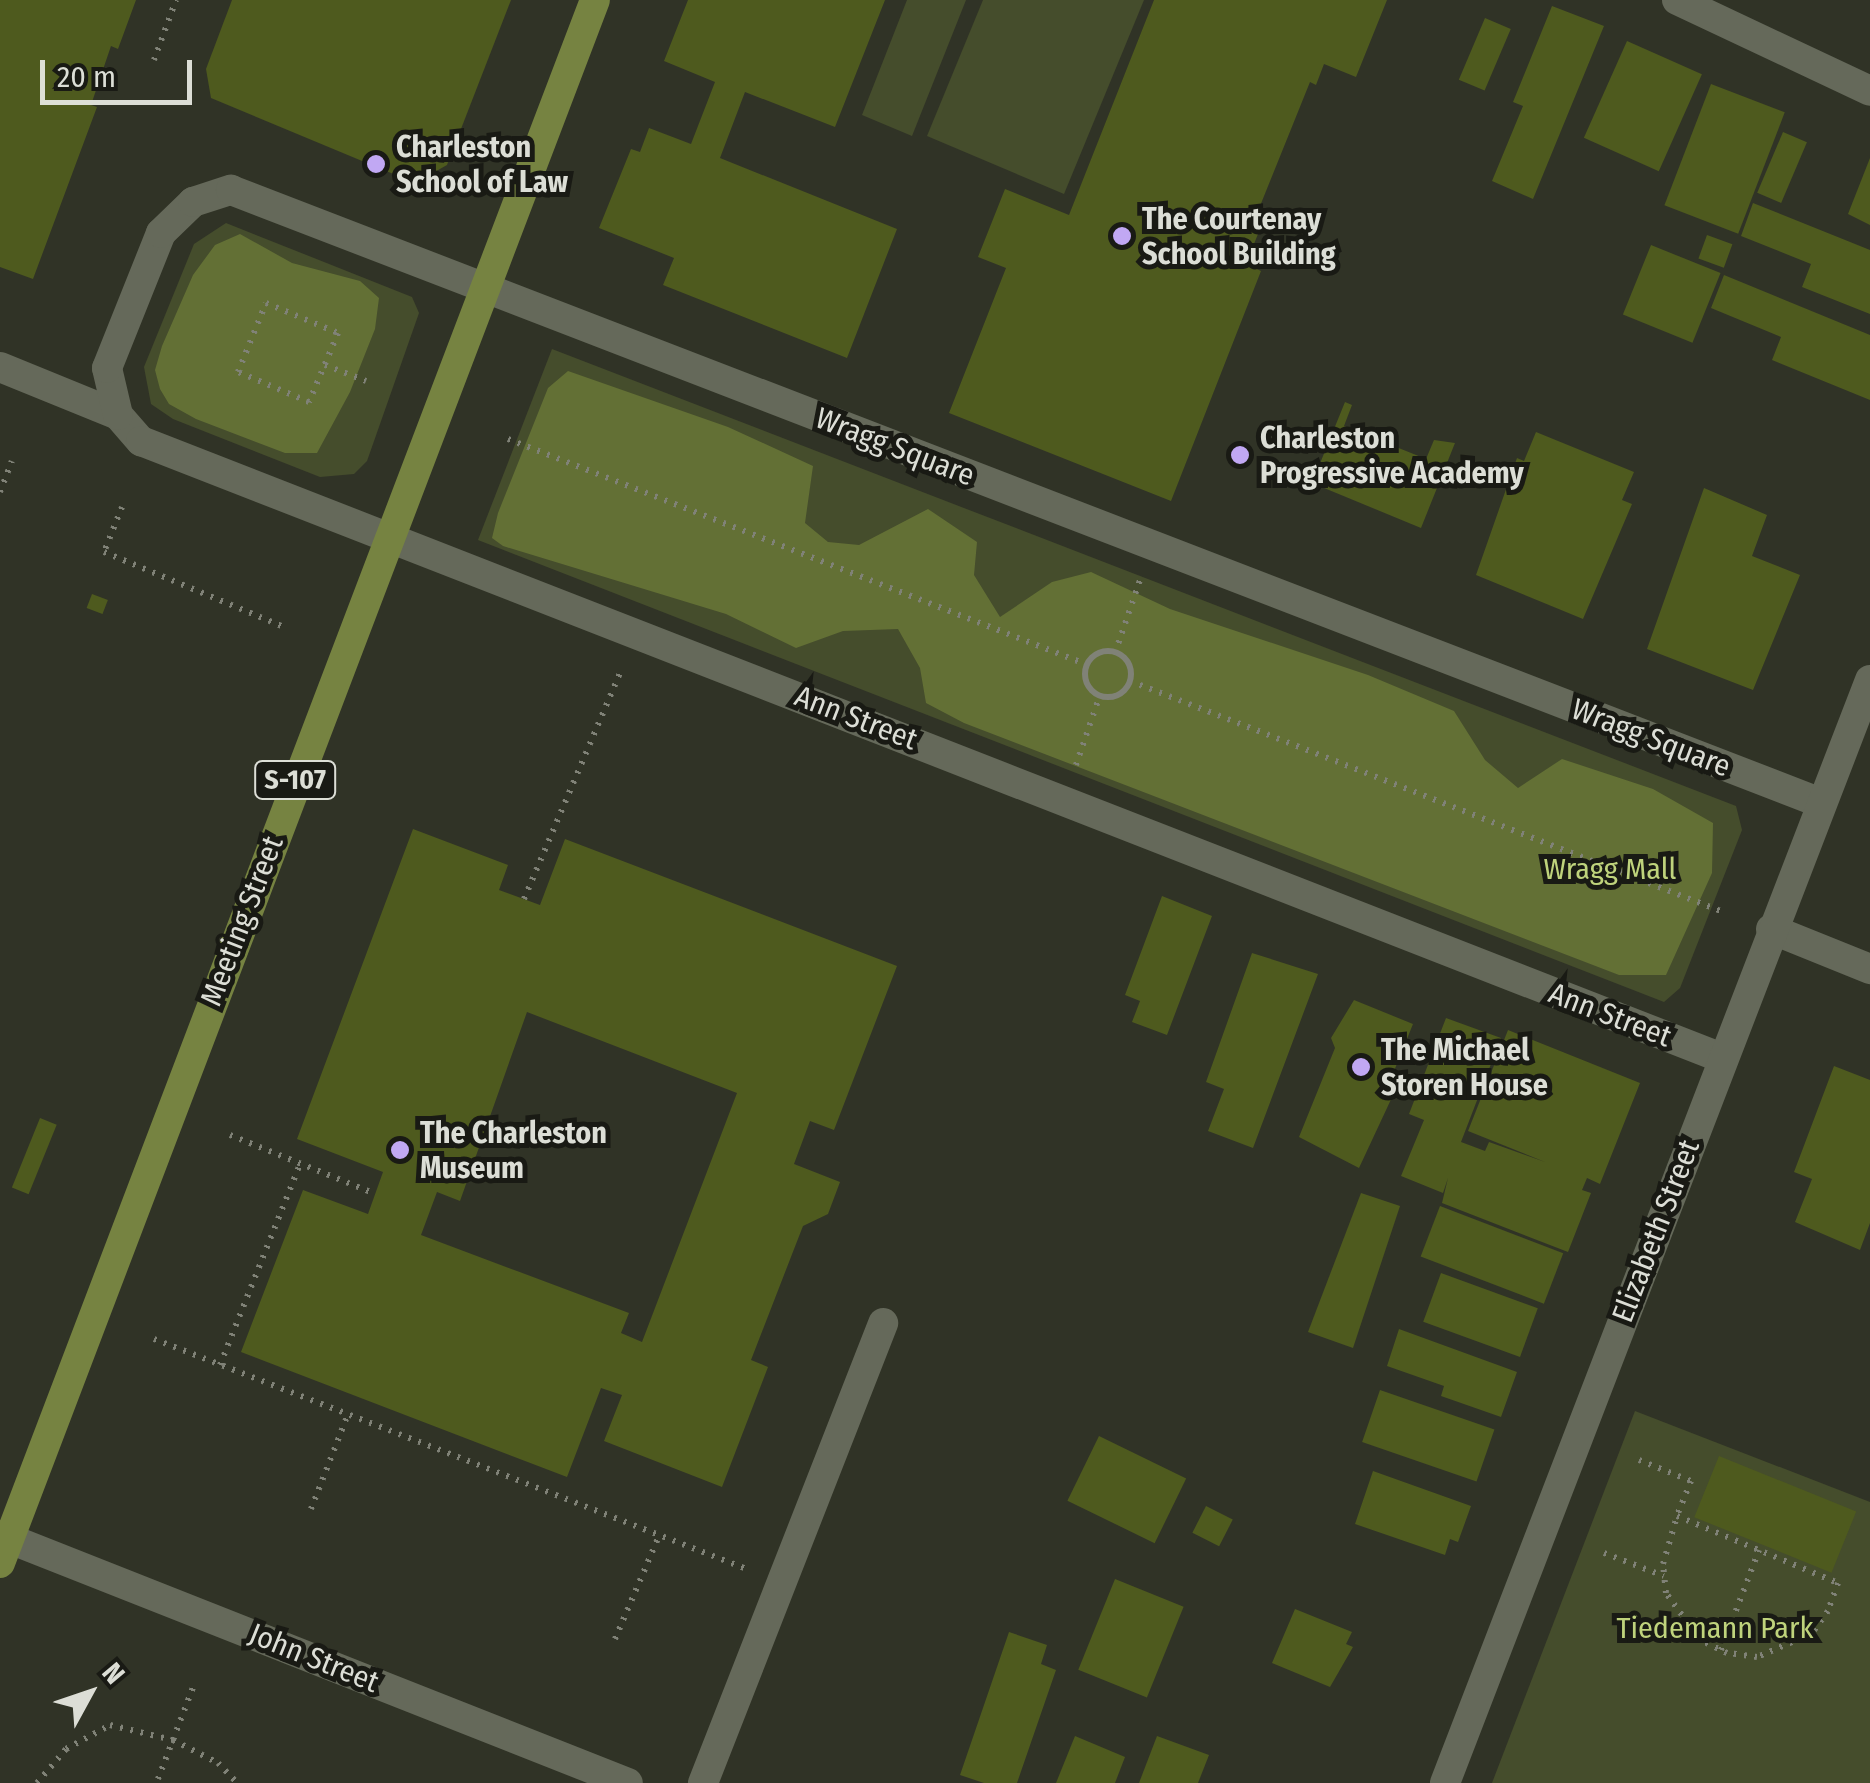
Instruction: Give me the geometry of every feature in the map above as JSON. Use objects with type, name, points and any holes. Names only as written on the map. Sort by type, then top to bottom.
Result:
[{"type":"main road","name":"Meeting Street","points":[[3,1545],[595,0]]},
{"type":"street","points":[[1677,0],[1870,91]]},
{"type":"street","name":"Wragg Square","points":[[118,415],[107,368],[161,234],[208,194],[231,190],[1820,803]]},
{"type":"street","name":"Ann Street","points":[[0,367],[118,415],[142,441],[1722,1058]]},
{"type":"street","name":"Elizabeth Street","points":[[1445,1783],[1870,680]]},
{"type":"street","points":[[1771,930],[1870,969]]},
{"type":"street","points":[[704,1783],[883,1323]]},
{"type":"street","name":"John Street","points":[[3,1545],[628,1783]]},
{"type":"path","points":[[154,60],[176,0]]},
{"type":"path","points":[[266,303],[338,332],[325,364],[309,402],[238,372],[266,303]]},
{"type":"path","points":[[325,364],[366,380]]},
{"type":"path","points":[[508,439],[1088,665]]},
{"type":"path","points":[[0,492],[12,461]]},
{"type":"path","points":[[122,507],[104,552],[282,626]]},
{"type":"path","points":[[1115,653],[1152,546]]},
{"type":"path","points":[[1115,653],[1130,665],[1130,681],[1122,693],[1100,695],[1086,680],[1088,665],[1097,654],[1115,653]]},
{"type":"path","points":[[524,899],[620,672]]},
{"type":"path","points":[[1130,681],[1723,912]]},
{"type":"path","points":[[1063,800],[1100,695]]},
{"type":"path","points":[[230,1135],[375,1194]]},
{"type":"path","points":[[220,1365],[300,1164]]},
{"type":"path","points":[[154,1339],[782,1583]]},
{"type":"path","points":[[311,1509],[348,1414]]},
{"type":"path","points":[[1639,1460],[1691,1481],[1677,1516],[1664,1576],[1680,1619],[1721,1650],[1757,1656],[1785,1650],[1810,1634],[1828,1610],[1838,1583],[1677,1516]]},
{"type":"path","points":[[615,1639],[659,1536]]},
{"type":"path","points":[[1721,1650],[1759,1550]]},
{"type":"path","points":[[1604,1553],[1664,1576]]},
{"type":"path","points":[[158,1779],[195,1682]]},
{"type":"path","points":[[37,1783],[66,1748],[110,1725],[173,1740],[218,1763],[237,1783]]},
{"type":"green space","points":[[907,0],[966,0],[912,136],[862,115]]},
{"type":"green space","points":[[983,0],[1144,0],[1064,194],[927,136]]},
{"type":"green space","points":[[226,223],[412,297],[419,313],[367,461],[354,474],[320,477],[173,419],[151,404],[144,367],[194,244]]},
{"type":"green space","points":[[240,234],[292,263],[360,281],[379,298],[375,329],[350,392],[317,453],[285,453],[196,419],[169,404],[160,389],[155,370],[193,275],[215,245]]},
{"type":"green space","name":"Wragg Mall","points":[[552,349],[1736,806],[1742,830],[1680,988],[1664,1002],[478,540]]},
{"type":"green space","name":"Wragg Mall","points":[[568,371],[728,427],[813,466],[805,523],[828,542],[859,545],[928,509],[977,542],[974,575],[1000,617],[1052,582],[1091,572],[1170,609],[1368,675],[1454,711],[1485,760],[1518,788],[1562,759],[1653,789],[1713,823],[1712,873],[1666,975],[1619,975],[964,723],[926,703],[920,668],[898,629],[843,631],[796,648],[726,614],[503,546],[492,538],[498,513],[548,388]]},
{"type":"green space","name":"Tiedemann Park","points":[[1635,1411],[1870,1502],[1870,1783],[1492,1783]]},
{"type":"building","points":[[0,0],[136,0],[118,49],[111,46],[91,105],[97,107],[33,279],[0,267]]},
{"type":"building","name":"Charleston School of Law","points":[[232,0],[511,0],[447,165],[415,183],[211,98],[206,69]]},
{"type":"building","points":[[688,0],[885,0],[835,127],[745,92],[720,158],[897,229],[847,358],[663,285],[674,258],[599,228],[631,149],[640,152],[649,128],[691,144],[715,82],[664,61]]},
{"type":"building","name":"The Courtenay School Building","points":[[1154,0],[1387,0],[1356,77],[1324,64],[1316,85],[1310,82],[1258,211],[1266,214],[1246,264],[1261,271],[1171,501],[949,413],[1006,268],[978,257],[1005,189],[1069,215]]},
{"type":"building","points":[[1552,6],[1604,26],[1533,199],[1492,181],[1523,106],[1513,102]]},
{"type":"building","points":[[1485,18],[1511,29],[1485,91],[1459,80]]},
{"type":"building","points":[[1627,41],[1702,74],[1659,171],[1584,138]]},
{"type":"building","points":[[1711,84],[1785,112],[1738,234],[1664,205]]},
{"type":"building","points":[[1783,132],[1807,142],[1781,203],[1757,193]]},
{"type":"building","points":[[1870,158],[1870,225],[1848,214]]},
{"type":"building","points":[[1753,203],[1870,250],[1870,314],[1802,287],[1811,264],[1741,236]]},
{"type":"building","points":[[1707,235],[1732,244],[1724,268],[1698,258]]},
{"type":"building","points":[[1651,245],[1721,273],[1692,343],[1623,315]]},
{"type":"building","points":[[1724,275],[1870,335],[1870,400],[1772,360],[1781,337],[1711,308]]},
{"type":"building","points":[[1345,402],[1352,405],[1344,426],[1426,459],[1434,440],[1455,443],[1421,528],[1312,483]]},
{"type":"building","points":[[1536,432],[1634,472],[1622,500],[1632,504],[1583,619],[1476,575],[1517,458],[1524,461]]},
{"type":"building","points":[[1704,488],[1767,515],[1752,556],[1800,575],[1753,690],[1647,649]]},
{"type":"building","points":[[92,594],[108,600],[102,614],[87,608]]},
{"type":"building","name":"The Charleston Museum","points":[[413,829],[508,865],[499,890],[540,905],[565,839],[897,966],[834,1130],[810,1121],[794,1164],[840,1182],[828,1214],[803,1226],[751,1360],[768,1367],[722,1487],[604,1441],[622,1395],[601,1388],[567,1477],[241,1352],[303,1190],[368,1214],[383,1172],[297,1139]],"holes":[[[527,1012],[737,1093],[642,1342],[621,1333],[629,1313],[421,1235],[437,1192],[460,1201]]]},
{"type":"building","points":[[1162,896],[1212,916],[1167,1035],[1132,1022],[1140,1001],[1125,995]]},
{"type":"building","points":[[1252,953],[1318,974],[1253,1148],[1208,1131],[1224,1089],[1206,1082]]},
{"type":"building","name":"The Michael Storen House","points":[[1354,1000],[1413,1024],[1388,1086],[1394,1093],[1359,1168],[1299,1137],[1335,1048],[1331,1038]]},
{"type":"building","points":[[1446,1018],[1501,1038],[1461,1142],[1485,1151],[1489,1142],[1545,1162],[1468,1131],[1508,1030],[1640,1083],[1600,1184],[1587,1178],[1582,1190],[1591,1193],[1568,1252],[1442,1203],[1448,1178],[1443,1193],[1401,1176],[1424,1120],[1409,1114]]},
{"type":"building","points":[[1834,1066],[1870,1080],[1870,1223],[1860,1250],[1795,1222],[1812,1179],[1794,1172]]},
{"type":"building","points":[[40,1118],[57,1125],[29,1194],[12,1188]]},
{"type":"building","points":[[1361,1193],[1400,1206],[1353,1348],[1308,1332]]},
{"type":"building","points":[[1440,1206],[1563,1253],[1544,1304],[1421,1256]]},
{"type":"building","points":[[1441,1273],[1538,1308],[1520,1357],[1423,1322]]},
{"type":"building","points":[[1399,1329],[1517,1372],[1501,1417],[1441,1396],[1444,1386],[1387,1366]]},
{"type":"building","points":[[1380,1390],[1494,1429],[1477,1481],[1362,1442]]},
{"type":"building","points":[[1099,1436],[1186,1479],[1155,1543],[1067,1501]]},
{"type":"building","points":[[1719,1456],[1856,1511],[1831,1573],[1694,1517]]},
{"type":"building","points":[[1373,1471],[1471,1506],[1458,1542],[1450,1539],[1445,1555],[1355,1524]]},
{"type":"building","points":[[1206,1506],[1233,1520],[1219,1546],[1192,1533]]},
{"type":"building","points":[[1115,1579],[1184,1607],[1147,1698],[1078,1670]]},
{"type":"building","points":[[1295,1609],[1352,1632],[1346,1644],[1353,1647],[1330,1687],[1272,1663]]},
{"type":"building","points":[[1009,1632],[1047,1645],[1041,1664],[1056,1670],[1017,1783],[984,1783],[960,1775]]},
{"type":"building","points":[[1075,1736],[1125,1757],[1115,1783],[1056,1783]]},
{"type":"building","points":[[1157,1736],[1209,1755],[1198,1783],[1139,1783]]},
{"type":"place","name":"Charleston School of Law","points":[[376,164]]},
{"type":"place","name":"The Courtenay School Building","points":[[1122,236]]},
{"type":"place","name":"Charleston Progressive Academy","points":[[1240,455]]},
{"type":"place","name":"The Michael Storen House","points":[[1361,1067]]},
{"type":"place","name":"The Charleston Museum","points":[[400,1150]]}]
